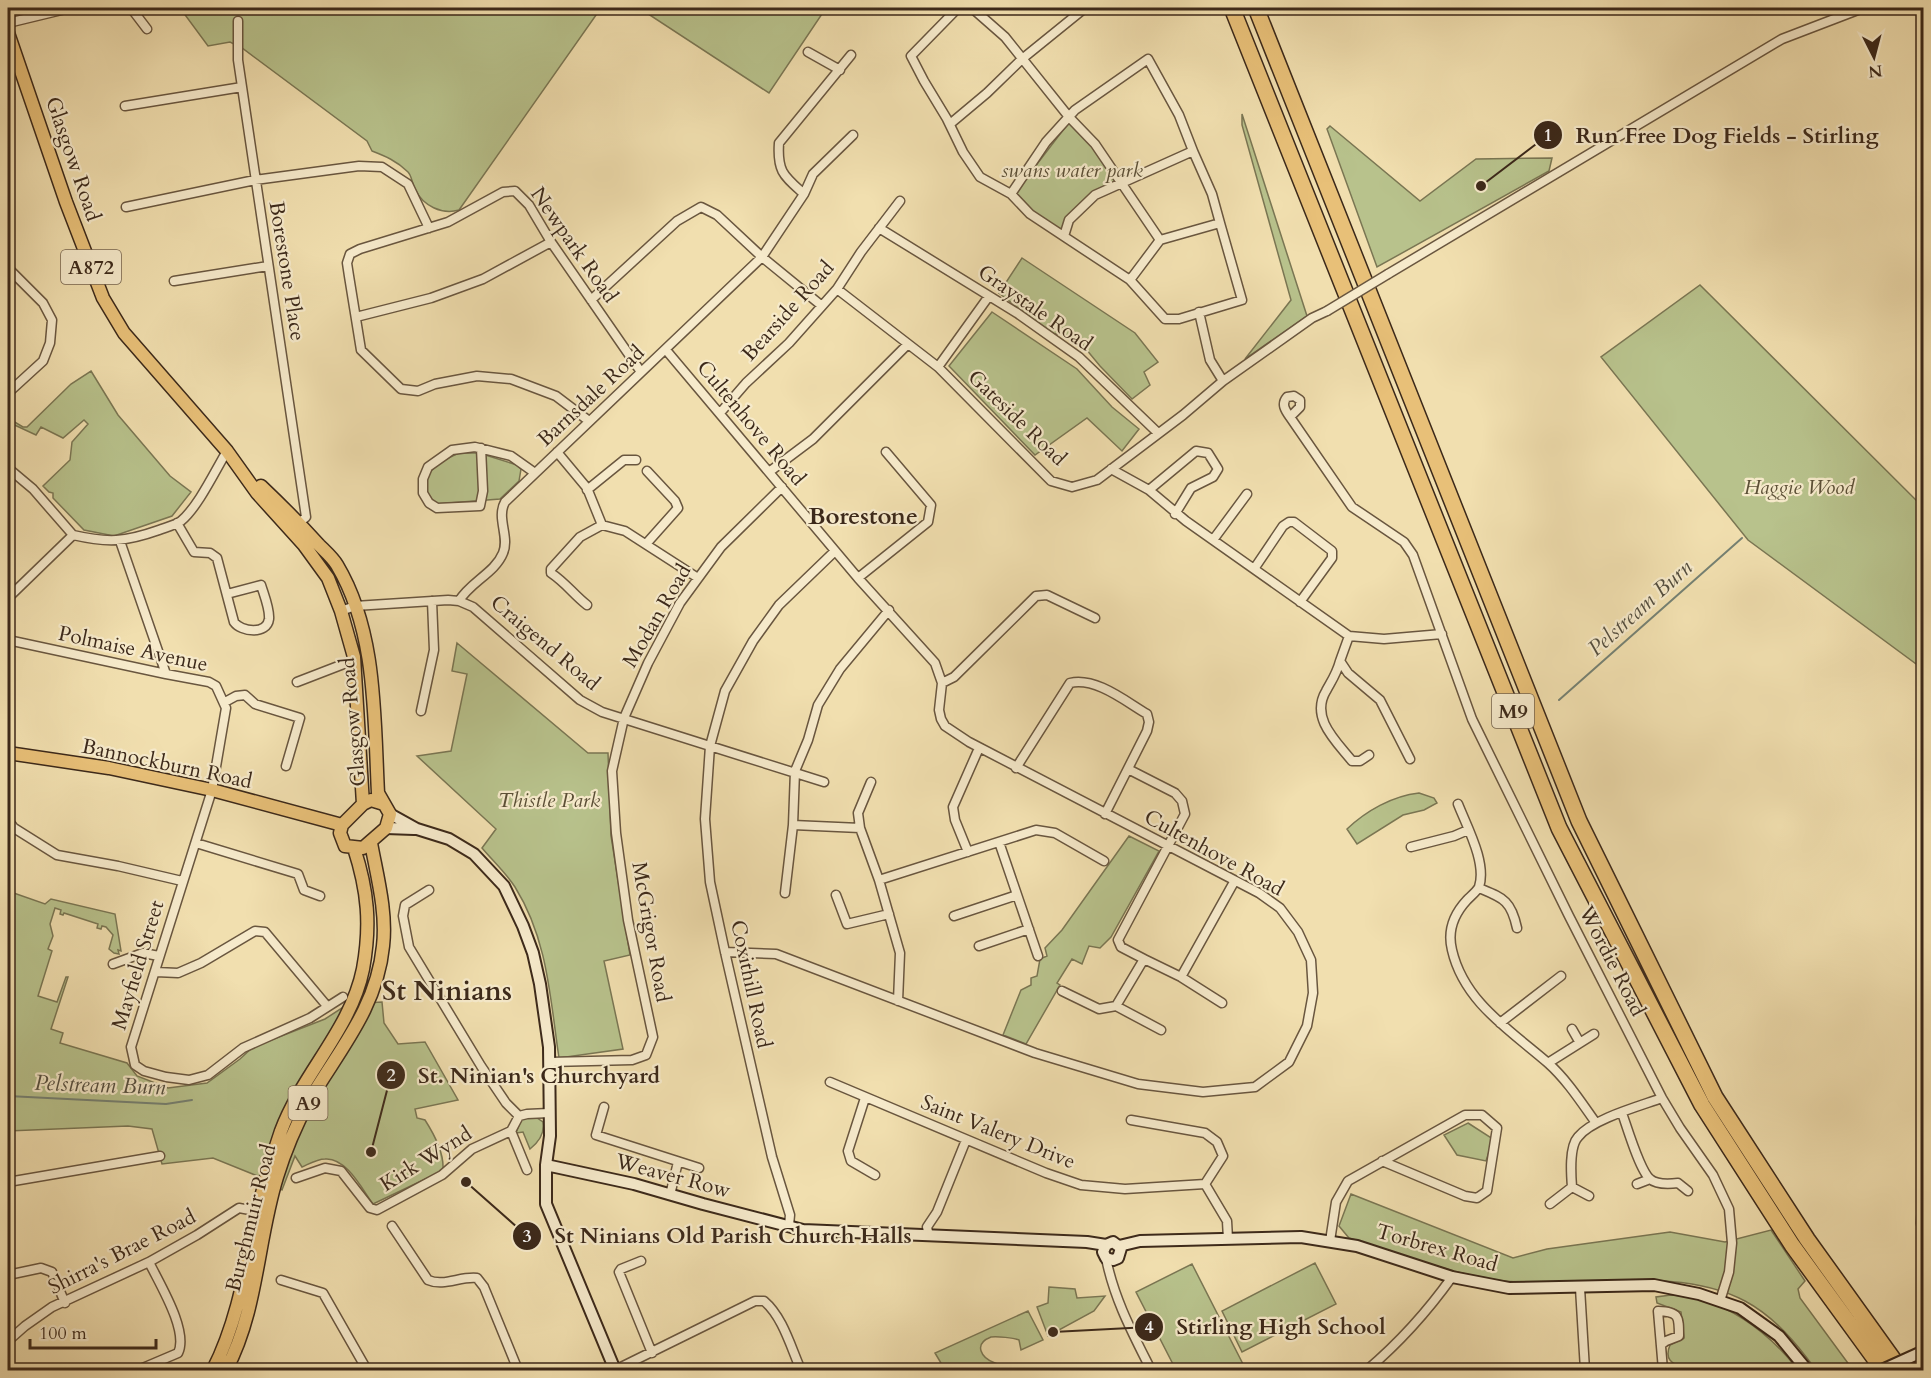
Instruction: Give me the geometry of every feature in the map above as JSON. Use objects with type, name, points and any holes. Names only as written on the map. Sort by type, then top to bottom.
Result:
[{"type":"highway","name":"M9","points":[[1232,8],[1559,828],[1702,1105],[1792,1245],[1882,1371]]},
{"type":"highway","name":"M9","points":[[1256,8],[1579,821],[1715,1097],[1807,1239],[1901,1371]]},
{"type":"main road","name":"Glasgow Road","points":[[8,33],[66,202],[103,298],[124,333],[227,451],[257,493],[304,545],[328,578],[341,611],[354,660],[363,804]]},
{"type":"main road","name":"Glasgow Road","points":[[238,465],[299,523],[336,564],[355,606],[368,656],[372,686],[378,793],[387,809]]},
{"type":"main road","name":"Bannockburn Road","points":[[8,753],[109,768],[212,790],[342,825]]},
{"type":"main road","points":[[342,825],[363,804],[371,800],[387,809],[386,828],[363,848],[350,847]]},
{"type":"main road","name":"Bannockburn Road","points":[[316,819],[350,847]]},
{"type":"main road","name":"A9","points":[[342,825],[340,833],[350,847]]},
{"type":"main road","name":"Burghmuir Road","points":[[226,1371],[234,1355],[255,1286],[263,1212],[294,1131],[309,1101],[368,1007],[379,973],[384,925],[371,843]]},
{"type":"main road","name":"Burghmuir Road","points":[[213,1371],[224,1350],[243,1284],[263,1212],[282,1128],[306,1080],[356,994],[367,940],[368,913],[364,878],[350,847]]},
{"type":"street","points":[[8,23],[70,8]]},
{"type":"street","points":[[131,8],[147,29]]},
{"type":"street","points":[[958,8],[947,21],[916,48],[911,56],[950,124],[963,152],[980,177],[1011,194],[1030,214],[1130,280],[1165,319],[1179,318],[1242,300],[1212,194],[1179,115],[1148,59],[1075,110],[1046,142],[1011,194]]},
{"type":"street","points":[[972,8],[1005,37],[1069,117],[1095,144],[1160,240]]},
{"type":"street","points":[[950,124],[1022,59],[1085,8]]},
{"type":"street","name":"Gateside Road","points":[[837,290],[938,367],[1051,481],[1072,486],[1097,480],[1184,415],[1222,381],[1312,318],[1782,39],[1863,8]]},
{"type":"street","name":"Borestone Place","points":[[238,21],[238,60],[306,517],[299,523]]},
{"type":"street","points":[[808,52],[840,70]]},
{"type":"street","points":[[804,194],[783,175],[778,160],[780,143],[851,55]]},
{"type":"street","points":[[125,106],[242,87]]},
{"type":"street","name":"Barnsdale Road","points":[[459,601],[468,589],[498,562],[505,550],[503,506],[762,256],[804,194],[813,174],[853,135]]},
{"type":"street","points":[[1064,236],[1069,220],[1095,195],[1193,151]]},
{"type":"street","points":[[126,207],[255,180],[359,166],[382,167],[393,172],[408,184],[429,228]]},
{"type":"street","name":"Newpark Road","points":[[589,421],[556,396],[511,379],[477,376],[435,384],[418,391],[401,389],[361,350],[347,263],[350,254],[448,222],[503,192],[515,191],[529,205],[551,242],[641,372]]},
{"type":"street","name":"Bearside Road","points":[[720,412],[746,383],[789,343],[837,290],[900,201]]},
{"type":"street","points":[[591,300],[677,221],[701,207],[717,215],[822,306]]},
{"type":"street","points":[[1130,280],[1160,240],[1220,223]]},
{"type":"street","name":"Graystale Road","points":[[879,228],[989,296],[1078,357],[1158,433]]},
{"type":"street","points":[[356,317],[431,298],[483,279],[551,242]]},
{"type":"street","points":[[174,281],[268,266]]},
{"type":"street","points":[[8,268],[43,303],[52,320],[50,343],[43,361],[10,387]]},
{"type":"street","points":[[938,367],[989,296]]},
{"type":"street","points":[[1199,312],[1210,360],[1222,381]]},
{"type":"street","points":[[769,472],[813,439],[908,344]]},
{"type":"street","name":"Cultenhove Road","points":[[666,350],[858,578],[936,663],[942,683],[939,710],[945,726],[1016,768],[1259,893],[1280,908],[1298,932],[1311,960],[1313,993],[1307,1026],[1289,1062],[1255,1088],[1203,1092],[1138,1084],[1035,1053],[776,954],[725,952]]},
{"type":"street","name":"Wordie Road","points":[[1290,417],[1352,507],[1404,542],[1413,555],[1472,718],[1662,1098],[1713,1174],[1730,1209],[1732,1243],[1729,1272],[1720,1301]]},
{"type":"street","points":[[482,448],[483,491],[480,506],[437,508],[429,503],[423,493],[423,479],[428,467],[452,450],[482,448],[511,456],[535,473]]},
{"type":"street","points":[[8,468],[34,490],[73,536],[93,540],[120,541],[140,537],[177,523],[191,510],[227,451]]},
{"type":"street","points":[[1149,490],[1196,451],[1208,453],[1218,469],[1213,477],[1191,488],[1175,514]]},
{"type":"street","points":[[557,452],[587,490],[602,525]]},
{"type":"street","points":[[858,578],[928,522],[931,505],[886,452]]},
{"type":"street","points":[[587,490],[624,460],[636,460]]},
{"type":"street","points":[[1112,469],[1149,490],[1175,514],[1349,636],[1384,639],[1442,634]]},
{"type":"street","points":[[646,544],[678,507],[647,471]]},
{"type":"street","name":"Modan Road","points":[[624,718],[648,663],[680,603],[721,547],[782,487]]},
{"type":"street","points":[[1213,540],[1246,494]]},
{"type":"street","points":[[1254,569],[1282,526],[1294,522],[1332,551],[1332,558],[1300,602]]},
{"type":"street","points":[[177,523],[194,552],[210,553],[217,558],[234,622],[238,627],[249,631],[267,625],[269,615],[261,585],[227,594]]},
{"type":"street","points":[[299,523],[304,545]]},
{"type":"street","points":[[586,605],[566,582],[551,573],[551,569],[580,537],[602,525],[626,531],[698,578]]},
{"type":"street","points":[[8,598],[73,536]]},
{"type":"street","points":[[120,541],[166,674]]},
{"type":"street","name":"Coxithill Road","points":[[789,1225],[790,1215],[772,1157],[725,952],[711,882],[705,819],[710,746],[725,691],[753,641],[779,605],[835,551]]},
{"type":"street","points":[[942,683],[954,677],[1036,596],[1047,595],[1095,618]]},
{"type":"street","points":[[421,711],[434,650],[432,601]]},
{"type":"street","points":[[341,611],[355,606],[459,601]]},
{"type":"street","name":"Craigend Road","points":[[459,601],[473,607],[580,700],[602,711],[824,782]]},
{"type":"street","points":[[785,893],[793,825],[795,771],[808,740],[818,705],[840,669],[889,610]]},
{"type":"street","points":[[1349,636],[1337,673],[1321,702],[1321,718],[1331,735],[1352,761],[1360,761],[1369,756]]},
{"type":"street","name":"Polmaise Avenue","points":[[8,640],[209,682],[216,686],[226,708],[212,790]]},
{"type":"street","points":[[297,682],[354,660]]},
{"type":"street","points":[[1340,661],[1348,673],[1380,700],[1410,759]]},
{"type":"street","points":[[1016,768],[1070,682],[1079,681],[1112,693],[1147,714],[1149,722],[1147,731],[1105,814]]},
{"type":"street","points":[[225,702],[236,696],[244,695],[255,704],[300,718],[286,766]]},
{"type":"street","name":"McGrigor Road","points":[[550,1062],[632,1060],[646,1054],[653,1037],[628,920],[616,833],[612,771],[624,718]]},
{"type":"street","points":[[968,852],[955,820],[953,807],[979,748]]},
{"type":"street","points":[[1128,769],[1175,793],[1182,801],[1185,814],[1118,940],[1121,947],[1181,977],[1222,1003]]},
{"type":"street","points":[[872,782],[858,813],[860,828],[879,880],[900,953],[898,1001]]},
{"type":"street","name":"Mayfield Street","points":[[212,790],[131,1047],[135,1065],[144,1071],[166,1077],[189,1080],[208,1075],[243,1048],[310,1018],[327,1005],[343,997]]},
{"type":"street","points":[[1458,804],[1481,865],[1479,888],[1456,912],[1450,932],[1451,949],[1461,976],[1476,999],[1566,1081],[1596,1124]]},
{"type":"street","points":[[387,809],[417,829]]},
{"type":"street","points":[[8,820],[14,828],[57,855],[182,881]]},
{"type":"street","points":[[793,825],[860,828]]},
{"type":"street","points":[[386,828],[417,829],[449,838],[474,854],[504,886],[523,926],[533,953],[540,984],[550,1062],[550,1136],[546,1165],[546,1204],[615,1371],[755,1301],[764,1301],[771,1307],[801,1371]]},
{"type":"street","points":[[879,880],[1036,830],[1055,833],[1104,861]]},
{"type":"street","points":[[1411,847],[1468,830]]},
{"type":"street","points":[[999,842],[1038,956]]},
{"type":"street","points":[[196,843],[298,874],[304,890],[320,896]]},
{"type":"street","points":[[1181,977],[1234,882]]},
{"type":"street","points":[[1479,888],[1504,898],[1513,913],[1517,928]]},
{"type":"street","points":[[429,890],[405,905],[403,916],[409,947],[481,1066],[506,1104],[519,1116]]},
{"type":"street","points":[[836,895],[848,924],[889,914]]},
{"type":"street","points":[[954,916],[1017,895]]},
{"type":"street","points":[[979,946],[1029,929]]},
{"type":"street","points":[[156,972],[178,973],[201,963],[255,931],[265,932],[327,1005]]},
{"type":"street","points":[[113,964],[143,953],[159,956]]},
{"type":"street","points":[[1116,1006],[1144,959]]},
{"type":"street","points":[[1500,1023],[1561,976]]},
{"type":"street","points":[[1062,991],[1099,1009],[1116,1006],[1161,1030]]},
{"type":"street","points":[[1572,1029],[1580,1043]]},
{"type":"street","points":[[1548,1063],[1594,1034]]},
{"type":"street","name":"Saint Valery Drive","points":[[830,1082],[1046,1173],[1081,1185],[1125,1189],[1205,1184]]},
{"type":"street","points":[[866,1098],[848,1151],[851,1161],[875,1175]]},
{"type":"street","points":[[1572,1187],[1571,1160],[1576,1138],[1596,1124],[1662,1098]]},
{"type":"street","points":[[604,1107],[596,1135],[699,1168]]},
{"type":"street","points":[[527,1170],[511,1131],[519,1116],[549,1113]]},
{"type":"street","points":[[1622,1113],[1641,1164],[1650,1179]]},
{"type":"street","points":[[1330,1241],[1336,1202],[1348,1181],[1382,1161],[1465,1115],[1482,1115],[1497,1128],[1487,1191],[1477,1197],[1465,1197],[1382,1161]]},
{"type":"street","points":[[1131,1120],[1205,1133],[1217,1142],[1223,1156],[1205,1184],[1227,1221],[1228,1239]]},
{"type":"street","name":"Kirk Wynd","points":[[296,1178],[325,1168],[341,1171],[369,1208],[377,1210],[442,1175],[472,1149],[511,1131]]},
{"type":"street","points":[[929,1236],[927,1227],[937,1212],[966,1140]]},
{"type":"street","points":[[8,1182],[160,1156]]},
{"type":"street","points":[[670,1194],[678,1162]]},
{"type":"street","name":"Weaver Row","points":[[546,1165],[613,1179],[765,1221],[789,1225]]},
{"type":"street","points":[[1923,1169],[1921,1223],[1923,1241]]},
{"type":"street","points":[[1637,1184],[1650,1179],[1665,1184],[1678,1183],[1688,1191]]},
{"type":"street","points":[[1572,1187],[1589,1196]]},
{"type":"street","points":[[1550,1204],[1572,1187]]},
{"type":"street","name":"Shirra's Brae Road","points":[[8,1341],[52,1307],[65,1303],[149,1262],[239,1208],[263,1212]]},
{"type":"street","name":"Torbrex Road","points":[[789,1225],[803,1230],[1087,1242],[1105,1252],[1113,1260],[1119,1252],[1140,1241],[1301,1237],[1357,1246],[1452,1277],[1509,1288],[1654,1285],[1740,1308],[1779,1336],[1806,1369]]},
{"type":"street","points":[[392,1226],[428,1280],[436,1283],[466,1277],[477,1278],[484,1287],[518,1371]]},
{"type":"street","name":"Torbrex Road","points":[[1105,1252],[1113,1242],[1119,1252]]},
{"type":"street","points":[[1105,1252],[1110,1281],[1120,1308],[1151,1371]]},
{"type":"street","points":[[1110,1281],[1119,1252]]},
{"type":"street","points":[[641,1261],[619,1272],[652,1353]]},
{"type":"street","points":[[138,1371],[178,1353],[182,1346],[180,1329],[149,1262]]},
{"type":"street","points":[[8,1275],[41,1268],[52,1272],[65,1303]]},
{"type":"street","points":[[1367,1371],[1431,1306],[1452,1277]]},
{"type":"street","points":[[281,1280],[323,1293],[367,1371]]},
{"type":"street","points":[[1580,1287],[1585,1371]]},
{"type":"street","points":[[1661,1345],[1663,1371]]},
{"type":"street","points":[[1882,1371],[1923,1351]]},
{"type":"green space","points":[[180,8],[601,8],[459,210],[446,211],[434,208],[418,195],[404,168],[391,159],[372,151],[367,141],[242,48],[230,42],[208,46]]},
{"type":"green space","points":[[639,8],[826,8],[769,93]]},
{"type":"green space","points":[[1242,114],[1307,316],[1245,359],[1291,300],[1242,125]]},
{"type":"green space","name":"swans water park","points":[[1070,121],[1096,150],[1117,182],[1094,193],[1061,232],[1035,214],[1014,194]]},
{"type":"green space","points":[[1330,126],[1420,201],[1476,159],[1552,158],[1549,171],[1377,267],[1327,129]]},
{"type":"green space","points":[[1022,258],[1135,333],[1158,362],[1144,372],[1150,385],[1132,399],[1076,337],[1050,333],[999,293]]},
{"type":"green space","name":"Haggie Wood","points":[[1700,285],[1923,507],[1923,669],[1748,540],[1601,357]]},
{"type":"green space","points":[[992,312],[1077,369],[1112,407],[1139,429],[1122,451],[1087,418],[1035,455],[949,366]]},
{"type":"green space","points":[[91,371],[118,415],[170,476],[191,492],[172,516],[114,536],[84,530],[53,498],[53,493],[43,486],[70,460],[72,442],[88,424],[84,420],[63,438],[41,427],[36,435],[8,422],[8,418],[27,427],[71,384]]},
{"type":"green space","points":[[459,453],[479,453],[517,465],[521,469],[519,481],[500,499],[436,504],[429,495],[426,480],[435,467]]},
{"type":"green space","name":"Thistle Park","points":[[457,643],[588,753],[608,753],[611,836],[630,955],[604,961],[623,1049],[559,1058],[546,970],[535,928],[515,887],[482,848],[496,829],[417,756],[451,751],[467,674],[452,671]]},
{"type":"green space","points":[[1419,793],[1434,798],[1437,803],[1424,810],[1403,815],[1357,844],[1347,829],[1380,805],[1399,797]]},
{"type":"green space","points":[[1129,836],[1159,851],[1111,937],[1100,948],[1089,946],[1082,964],[1072,959],[1057,983],[1060,985],[1026,1044],[1003,1035],[1021,990],[1031,985],[1031,978],[1037,976],[1040,959],[1047,956],[1045,948],[1062,930]]},
{"type":"green space","points":[[8,891],[45,904],[51,899],[115,914],[121,951],[118,950],[119,954],[109,949],[113,935],[106,927],[97,928],[98,924],[64,913],[60,914],[61,910],[55,908],[50,924],[53,936],[48,949],[52,951],[38,996],[57,1002],[66,977],[68,977],[51,1029],[63,1033],[60,1043],[127,1063],[137,1076],[168,1088],[207,1083],[253,1047],[325,1019],[348,1004],[382,1002],[384,1023],[398,1044],[425,1042],[458,1100],[415,1109],[417,1118],[425,1120],[435,1137],[442,1156],[443,1169],[373,1204],[347,1168],[333,1160],[319,1160],[302,1167],[295,1156],[282,1190],[260,1177],[213,1158],[162,1164],[152,1129],[128,1126],[8,1131]]},
{"type":"green space","points":[[534,1116],[543,1122],[543,1130],[539,1141],[530,1149],[523,1132],[516,1133],[524,1117]]},
{"type":"green space","points":[[1468,1123],[1493,1139],[1486,1161],[1457,1155],[1444,1135]]},
{"type":"green space","points":[[1351,1194],[1513,1258],[1547,1249],[1670,1232],[1725,1242],[1771,1230],[1805,1281],[1798,1289],[1800,1298],[1853,1370],[1816,1370],[1776,1323],[1756,1307],[1719,1290],[1663,1281],[1544,1283],[1496,1280],[1432,1265],[1349,1238],[1339,1226]]},
{"type":"green space","points":[[1315,1263],[1336,1304],[1242,1352],[1222,1311]]},
{"type":"green space","points":[[1192,1264],[1246,1370],[1176,1370],[1136,1292]]},
{"type":"green space","points":[[1049,1287],[1075,1289],[1077,1298],[1105,1296],[1094,1311],[1048,1336],[1037,1307],[1048,1303]]},
{"type":"green space","points":[[1671,1295],[1708,1302],[1743,1319],[1773,1342],[1798,1370],[1688,1370],[1675,1364],[1669,1359],[1668,1351],[1670,1345],[1684,1338],[1681,1312],[1657,1303],[1656,1297]]},
{"type":"green space","points":[[1028,1311],[1043,1340],[1021,1350],[1019,1340],[991,1337],[982,1343],[981,1351],[986,1358],[995,1363],[982,1370],[927,1370],[941,1363],[935,1353]]},
{"type":"waterway","name":"Pelstream Burn","points":[[1559,700],[1742,538]]},
{"type":"waterway","name":"Pelstream Burn","points":[[8,1096],[166,1104],[192,1100]]},
{"type":"place","name":"Run Free Dog Fields - Stirling","points":[[1481,186]]},
{"type":"place","name":"St. Ninian's Churchyard","points":[[371,1152]]},
{"type":"place","name":"St Ninians Old Parish Church Halls","points":[[466,1182]]},
{"type":"place","name":"Stirling High School","points":[[1053,1332]]},
{"type":"district","name":"Borestone","points":[[863,516]]},
{"type":"district","name":"St Ninians","points":[[447,991]]}]
